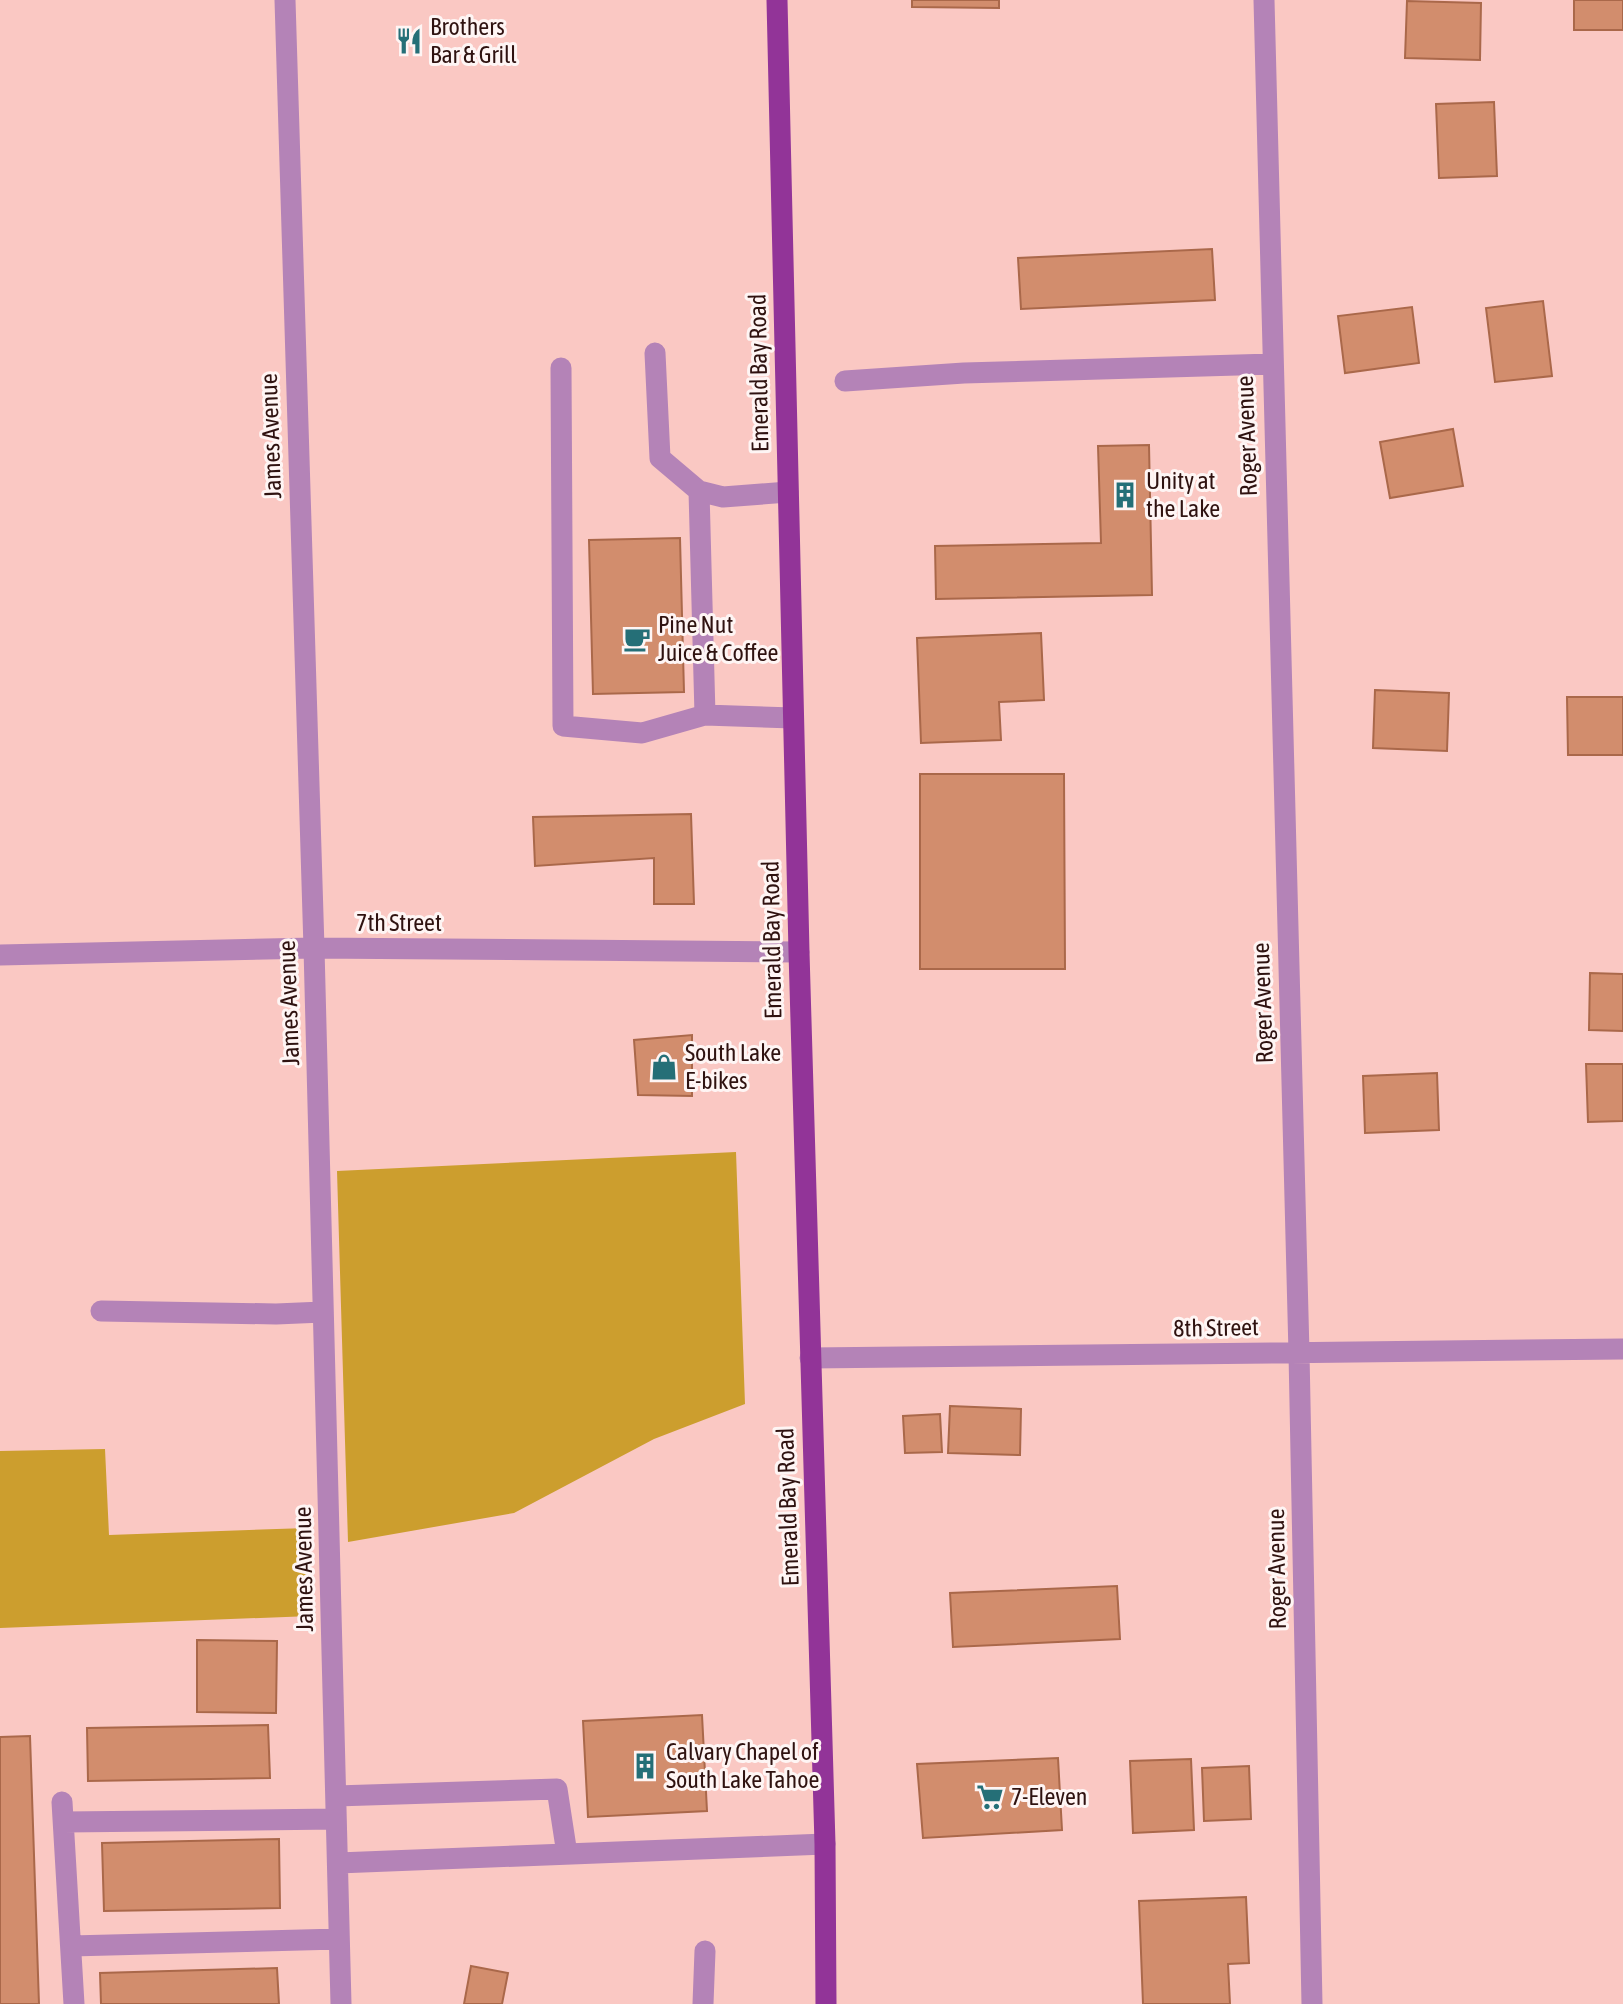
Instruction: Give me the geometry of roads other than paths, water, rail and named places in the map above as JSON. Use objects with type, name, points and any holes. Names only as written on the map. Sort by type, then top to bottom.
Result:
[{"type":"main road","name":"Emerald Bay Road","points":[[777,0],[799,953],[825,1844],[826,2004]]},
{"type":"street","name":"James Avenue","points":[[285,0],[314,948],[341,2004]]},
{"type":"street","name":"Roger Avenue","points":[[1264,0],[1299,1353],[1312,2004]]},
{"type":"street","points":[[655,353],[660,458],[699,491],[723,496],[788,492]]},
{"type":"street","points":[[845,381],[964,373],[1272,364]]},
{"type":"street","points":[[561,368],[563,726],[642,733],[705,715],[793,718]]},
{"type":"street","points":[[699,491],[705,715]]},
{"type":"street","name":"7th Street","points":[[0,956],[314,948],[799,953]]},
{"type":"street","points":[[102,1311],[276,1314],[323,1312]]},
{"type":"street","name":"8th Street","points":[[810,1358],[1623,1349]]},
{"type":"street","points":[[336,1796],[557,1789],[567,1854]]},
{"type":"street","points":[[74,2004],[63,1812],[336,1819]]},
{"type":"street","points":[[338,1863],[825,1844]]},
{"type":"street","points":[[71,1947],[339,1939]]},
{"type":"street","points":[[703,2004],[705,1951]]},
{"type":"place","name":"Brothers Bar & Grill","points":[[409,41]]},
{"type":"place","name":"Unity at the Lake","points":[[1125,495]]},
{"type":"place","name":"Pine Nut Juice & Coffee","points":[[637,639]]},
{"type":"place","name":"South Lake E-bikes","points":[[664,1067]]},
{"type":"place","name":"Calvary Chapel of South Lake Tahoe","points":[[645,1766]]},
{"type":"place","name":"7-Eleven","points":[[990,1797]]}]
